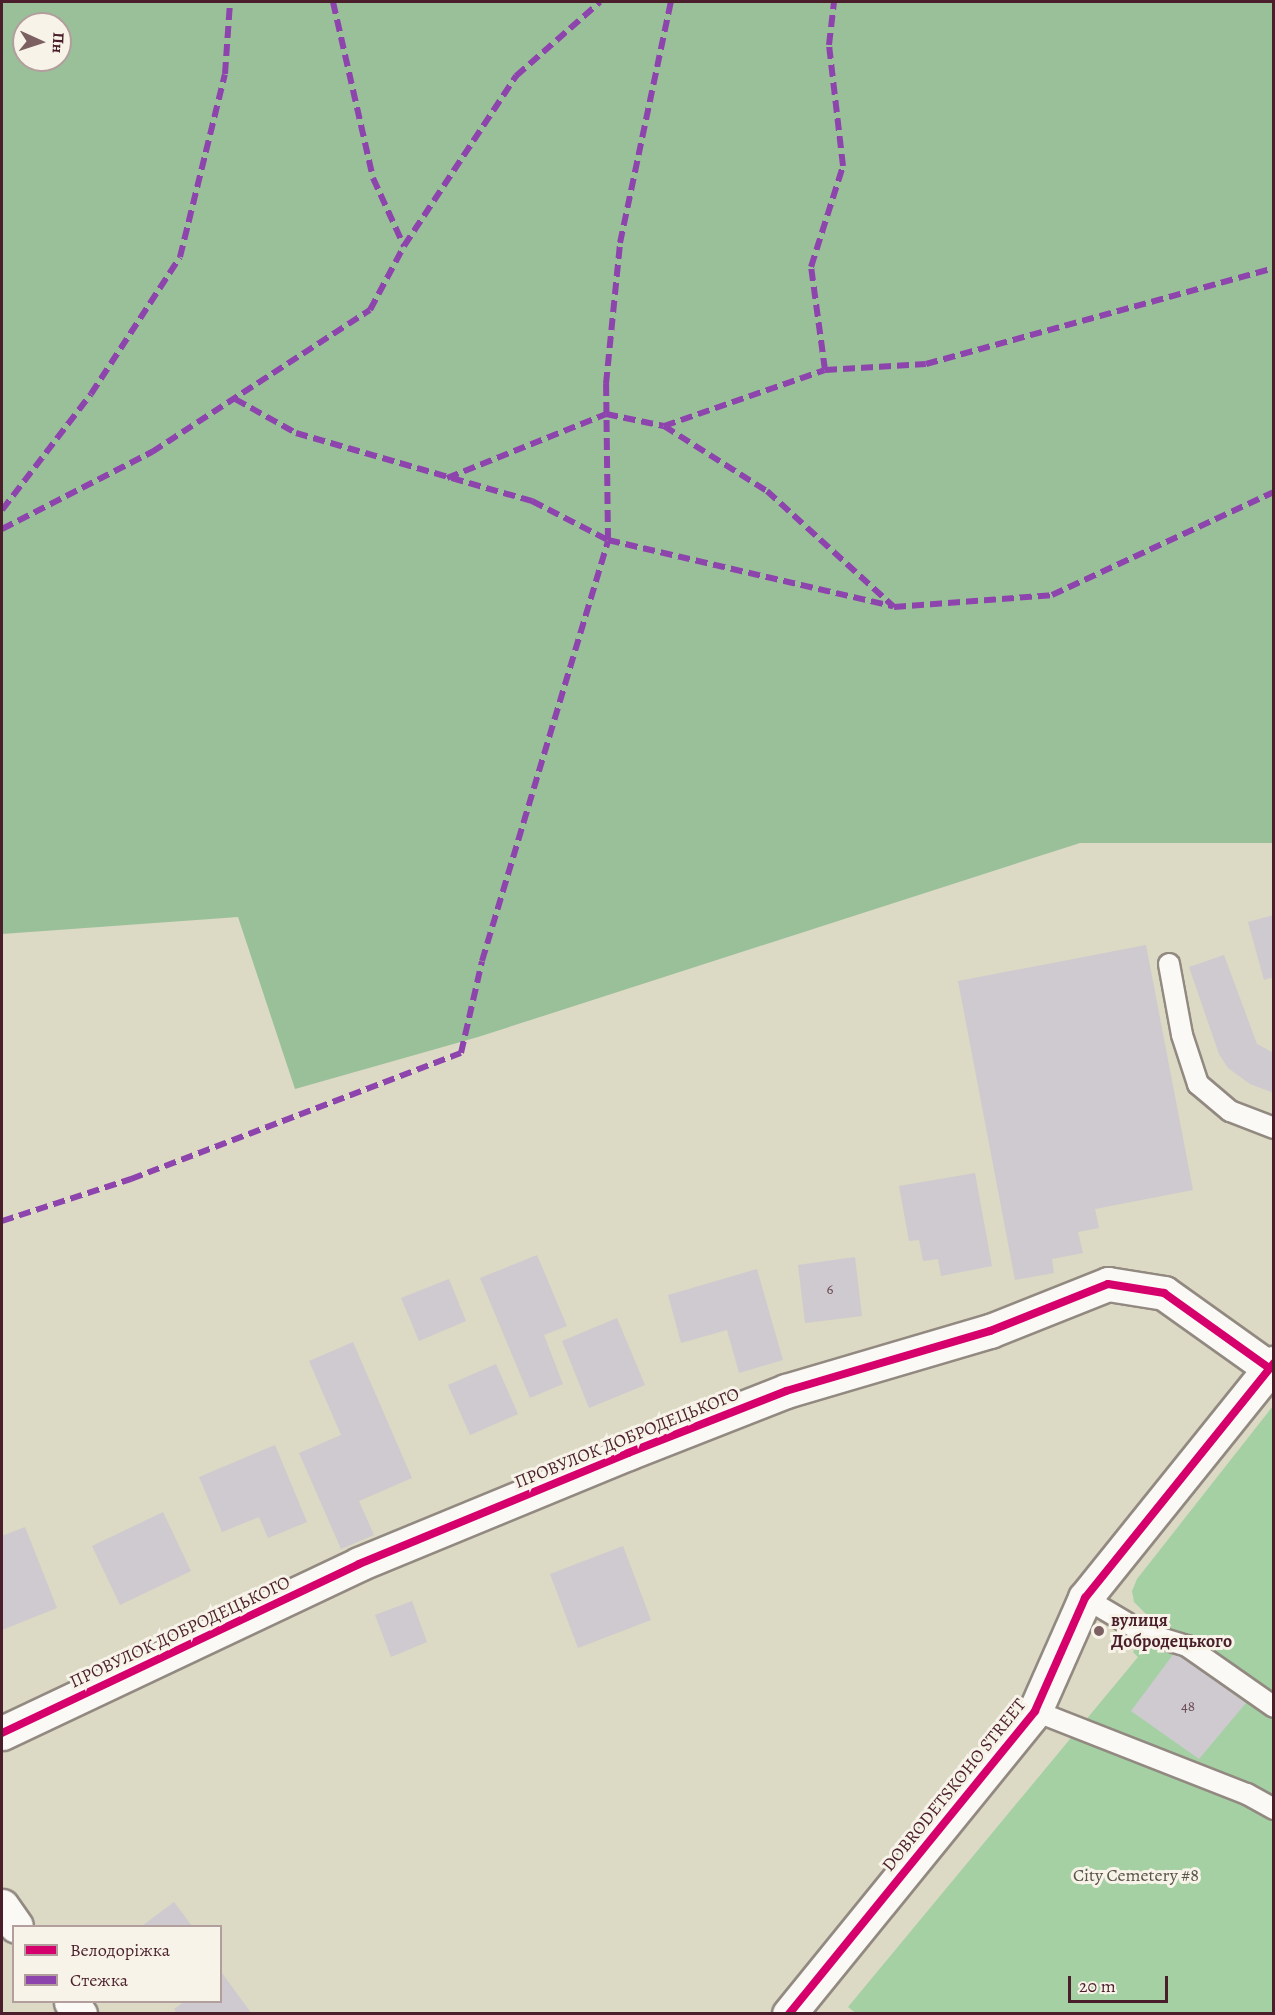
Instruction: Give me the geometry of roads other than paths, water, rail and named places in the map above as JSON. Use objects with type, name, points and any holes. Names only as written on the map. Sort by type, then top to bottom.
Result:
[{"type":"street","name":"ПРОВУЛОК ДОБРОДЕЦЬКОГО","points":[[2,1733],[359,1564],[628,1453],[786,1391],[990,1331],[1108,1284],[1164,1293],[1271,1365]]},
{"type":"street","name":"DOBRODETSKOHO STREET","points":[[789,2013],[1035,1711],[1085,1598],[1271,1365]]},
{"type":"street","points":[[2,1906],[15,1925]]},
{"type":"lane","points":[[1169,964],[1182,1035],[1198,1084],[1230,1111],[1274,1128]]},
{"type":"lane","points":[[1085,1598],[1144,1633],[1187,1646],[1274,1707]]},
{"type":"lane","points":[[1035,1711],[1247,1794],[1274,1809]]},
{"type":"place","name":"вулиця Добродецького","points":[[1099,1631]]},
{"type":"park label","name":"City Cemetery #8","points":[[1136,1875]]}]
